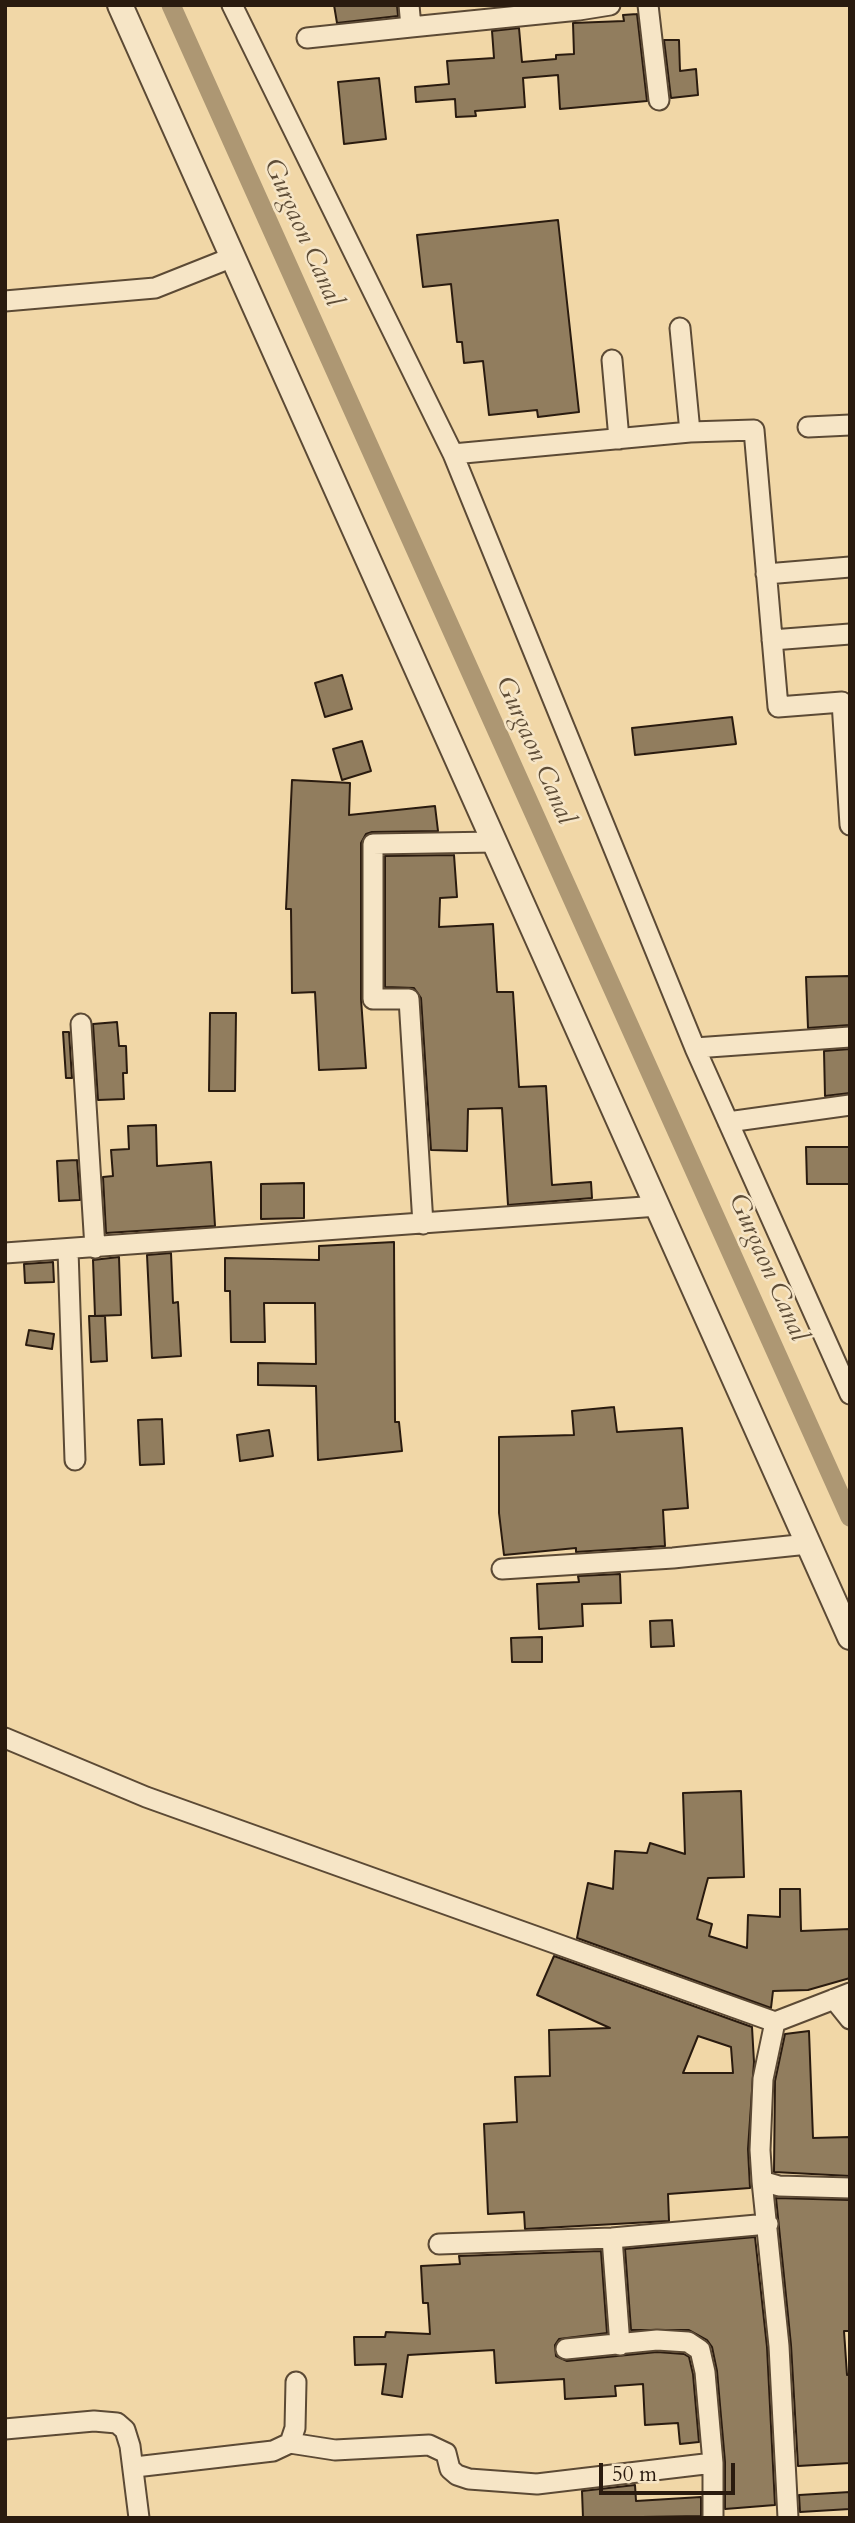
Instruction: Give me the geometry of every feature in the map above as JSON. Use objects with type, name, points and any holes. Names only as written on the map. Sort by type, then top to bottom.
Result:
[{"type":"street","points":[[120,5],[850,1637]]},
{"type":"street","points":[[232,5],[453,454],[695,1048],[850,1394]]},
{"type":"street","points":[[409,5],[411,27]]},
{"type":"street","points":[[307,38],[411,27],[487,11],[610,5]]},
{"type":"street","points":[[648,5],[659,100]]},
{"type":"street","points":[[5,301],[155,288],[233,257]]},
{"type":"street","points":[[680,328],[690,432]]},
{"type":"street","points":[[611,360],[619,439]]},
{"type":"street","points":[[808,427],[850,425]]},
{"type":"street","points":[[453,454],[690,432],[754,430],[778,707],[842,702],[850,825]]},
{"type":"street","points":[[766,573],[850,567]]},
{"type":"street","points":[[772,640],[850,634]]},
{"type":"street","points":[[423,1224],[409,999],[373,999],[373,844],[495,842]]},
{"type":"street","points":[[81,1024],[95,1248]]},
{"type":"street","points":[[695,1048],[850,1037]]},
{"type":"street","points":[[727,1122],[850,1105]]},
{"type":"street","points":[[5,1253],[658,1206]]},
{"type":"street","points":[[68,1250],[75,1460]]},
{"type":"street","points":[[502,1569],[673,1558],[808,1544]]},
{"type":"street","points":[[5,1738],[146,1797],[775,2022],[842,1996],[850,2019]]},
{"type":"street","points":[[775,2022],[763,2079],[762,2181],[779,2346],[788,2518]]},
{"type":"street","points":[[762,2181],[779,2186],[850,2188]]},
{"type":"street","points":[[439,2244],[612,2238],[768,2224]]},
{"type":"street","points":[[612,2238],[620,2344]]},
{"type":"street","points":[[566,2348],[667,2340],[688,2342],[700,2350],[705,2372],[713,2463],[713,2518]]},
{"type":"street","points":[[290,2443],[295,2428],[296,2382]]},
{"type":"street","points":[[5,2429],[94,2421],[117,2423],[125,2430],[135,2467],[139,2518]]},
{"type":"street","points":[[135,2467],[273,2451],[290,2443],[335,2450],[429,2445],[446,2453],[450,2469],[457,2475],[470,2479],[537,2484],[713,2463]]},
{"type":"building","points":[[334,5],[397,5],[398,16],[337,23]]},
{"type":"building","points":[[637,14],[647,101],[560,109],[558,75],[523,78],[525,107],[475,111],[476,116],[456,117],[455,99],[416,102],[415,87],[449,84],[447,61],[494,58],[492,31],[519,28],[522,62],[556,59],[556,55],[574,54],[573,23],[624,21],[623,15]]},
{"type":"building","points":[[664,40],[679,40],[680,71],[696,69],[698,95],[671,98]]},
{"type":"building","points":[[379,78],[386,139],[344,144],[338,82]]},
{"type":"building","points":[[558,220],[579,412],[538,417],[537,410],[489,415],[483,361],[464,363],[462,342],[457,342],[451,284],[423,287],[417,235]]},
{"type":"building","points":[[342,675],[352,709],[325,717],[315,683]]},
{"type":"building","points":[[732,717],[736,744],[635,755],[632,728]]},
{"type":"building","points":[[362,741],[371,771],[342,780],[333,749]]},
{"type":"building","points":[[292,780],[350,783],[349,815],[435,806],[438,831],[372,832],[366,834],[361,843],[361,999],[366,1068],[319,1070],[315,992],[292,993],[291,909],[286,909]]},
{"type":"building","points":[[454,855],[457,897],[440,898],[439,927],[493,924],[497,992],[513,992],[519,1087],[546,1086],[552,1185],[591,1182],[592,1198],[508,1205],[502,1108],[468,1109],[467,1151],[431,1150],[421,998],[414,988],[385,987],[385,856]]},
{"type":"building","points":[[850,976],[850,1025],[808,1028],[806,977]]},
{"type":"building","points":[[210,1013],[236,1013],[235,1091],[209,1091]]},
{"type":"building","points":[[117,1022],[119,1046],[126,1046],[124,1099],[98,1100],[93,1024]]},
{"type":"building","points":[[63,1032],[69,1032],[72,1078],[66,1078]]},
{"type":"building","points":[[850,1049],[850,1093],[825,1096],[824,1051]]},
{"type":"building","points":[[156,1125],[157,1166],[211,1162],[215,1226],[106,1233],[103,1177],[113,1176],[111,1150],[129,1149],[128,1126]]},
{"type":"building","points":[[806,1147],[850,1147],[850,1184],[807,1184]]},
{"type":"building","points":[[77,1160],[80,1200],[59,1201],[57,1161]]},
{"type":"building","points":[[304,1183],[304,1218],[261,1219],[261,1184]]},
{"type":"building","points":[[394,1242],[395,1422],[399,1422],[402,1451],[318,1460],[316,1386],[258,1385],[258,1363],[316,1364],[315,1303],[264,1303],[265,1342],[231,1342],[230,1291],[225,1291],[225,1258],[319,1260],[319,1246]]},
{"type":"building","points":[[171,1253],[173,1303],[178,1302],[181,1356],[152,1358],[147,1255]]},
{"type":"building","points":[[119,1257],[121,1315],[95,1316],[93,1260]]},
{"type":"building","points":[[53,1262],[54,1282],[25,1283],[24,1264]]},
{"type":"building","points":[[89,1316],[105,1316],[107,1361],[91,1362]]},
{"type":"building","points":[[29,1330],[54,1334],[52,1349],[26,1345]]},
{"type":"building","points":[[614,1407],[617,1432],[682,1428],[688,1508],[663,1510],[665,1546],[576,1552],[576,1548],[504,1555],[499,1513],[499,1437],[574,1435],[572,1411]]},
{"type":"building","points":[[162,1419],[164,1464],[140,1465],[138,1420]]},
{"type":"building","points":[[269,1430],[273,1456],[240,1461],[237,1435]]},
{"type":"building","points":[[620,1574],[621,1603],[582,1604],[583,1626],[539,1629],[537,1584],[579,1582],[578,1576]]},
{"type":"building","points":[[672,1620],[674,1646],[651,1647],[650,1621]]},
{"type":"building","points":[[542,1637],[542,1662],[512,1662],[511,1638]]},
{"type":"building","points":[[741,1791],[744,1877],[708,1878],[697,1919],[712,1924],[709,1936],[747,1948],[748,1915],[780,1917],[780,1889],[800,1889],[801,1931],[850,1929],[850,1978],[808,1990],[773,1991],[771,2008],[577,1938],[588,1883],[613,1889],[615,1851],[647,1853],[650,1843],[685,1854],[683,1793]]},
{"type":"building","points":[[554,1956],[752,2027],[754,2062],[748,2149],[750,2188],[668,2194],[669,2221],[525,2229],[524,2212],[488,2214],[484,2124],[517,2122],[515,2077],[550,2076],[549,2030],[610,2028],[537,1995]],"holes":[[[698,2036],[731,2047],[733,2073],[683,2073]]]},
{"type":"building","points":[[809,2031],[813,2138],[850,2137],[850,2176],[774,2172],[775,2081],[785,2034]]},
{"type":"building","points":[[776,2198],[850,2200],[850,2331],[844,2331],[847,2375],[850,2374],[850,2463],[798,2466],[791,2345]]},
{"type":"building","points":[[755,2237],[767,2347],[775,2505],[725,2509],[725,2462],[717,2371],[712,2347],[707,2340],[689,2330],[631,2330],[625,2249]]},
{"type":"building","points":[[601,2251],[607,2333],[559,2339],[555,2345],[556,2356],[567,2361],[657,2352],[684,2354],[689,2357],[699,2442],[680,2444],[678,2423],[645,2425],[643,2384],[615,2386],[616,2396],[565,2399],[564,2379],[496,2383],[494,2350],[408,2355],[402,2397],[382,2394],[386,2364],[355,2365],[354,2337],[385,2337],[386,2332],[430,2334],[428,2303],[423,2303],[421,2266],[460,2264],[459,2256]]},
{"type":"building","points":[[635,2485],[636,2501],[701,2497],[701,2516],[583,2518],[582,2491]]},
{"type":"building","points":[[850,2492],[850,2509],[800,2512],[799,2495]]},
{"type":"waterway","name":"Gurgaon Canal","points":[[171,5],[850,1517]]}]
